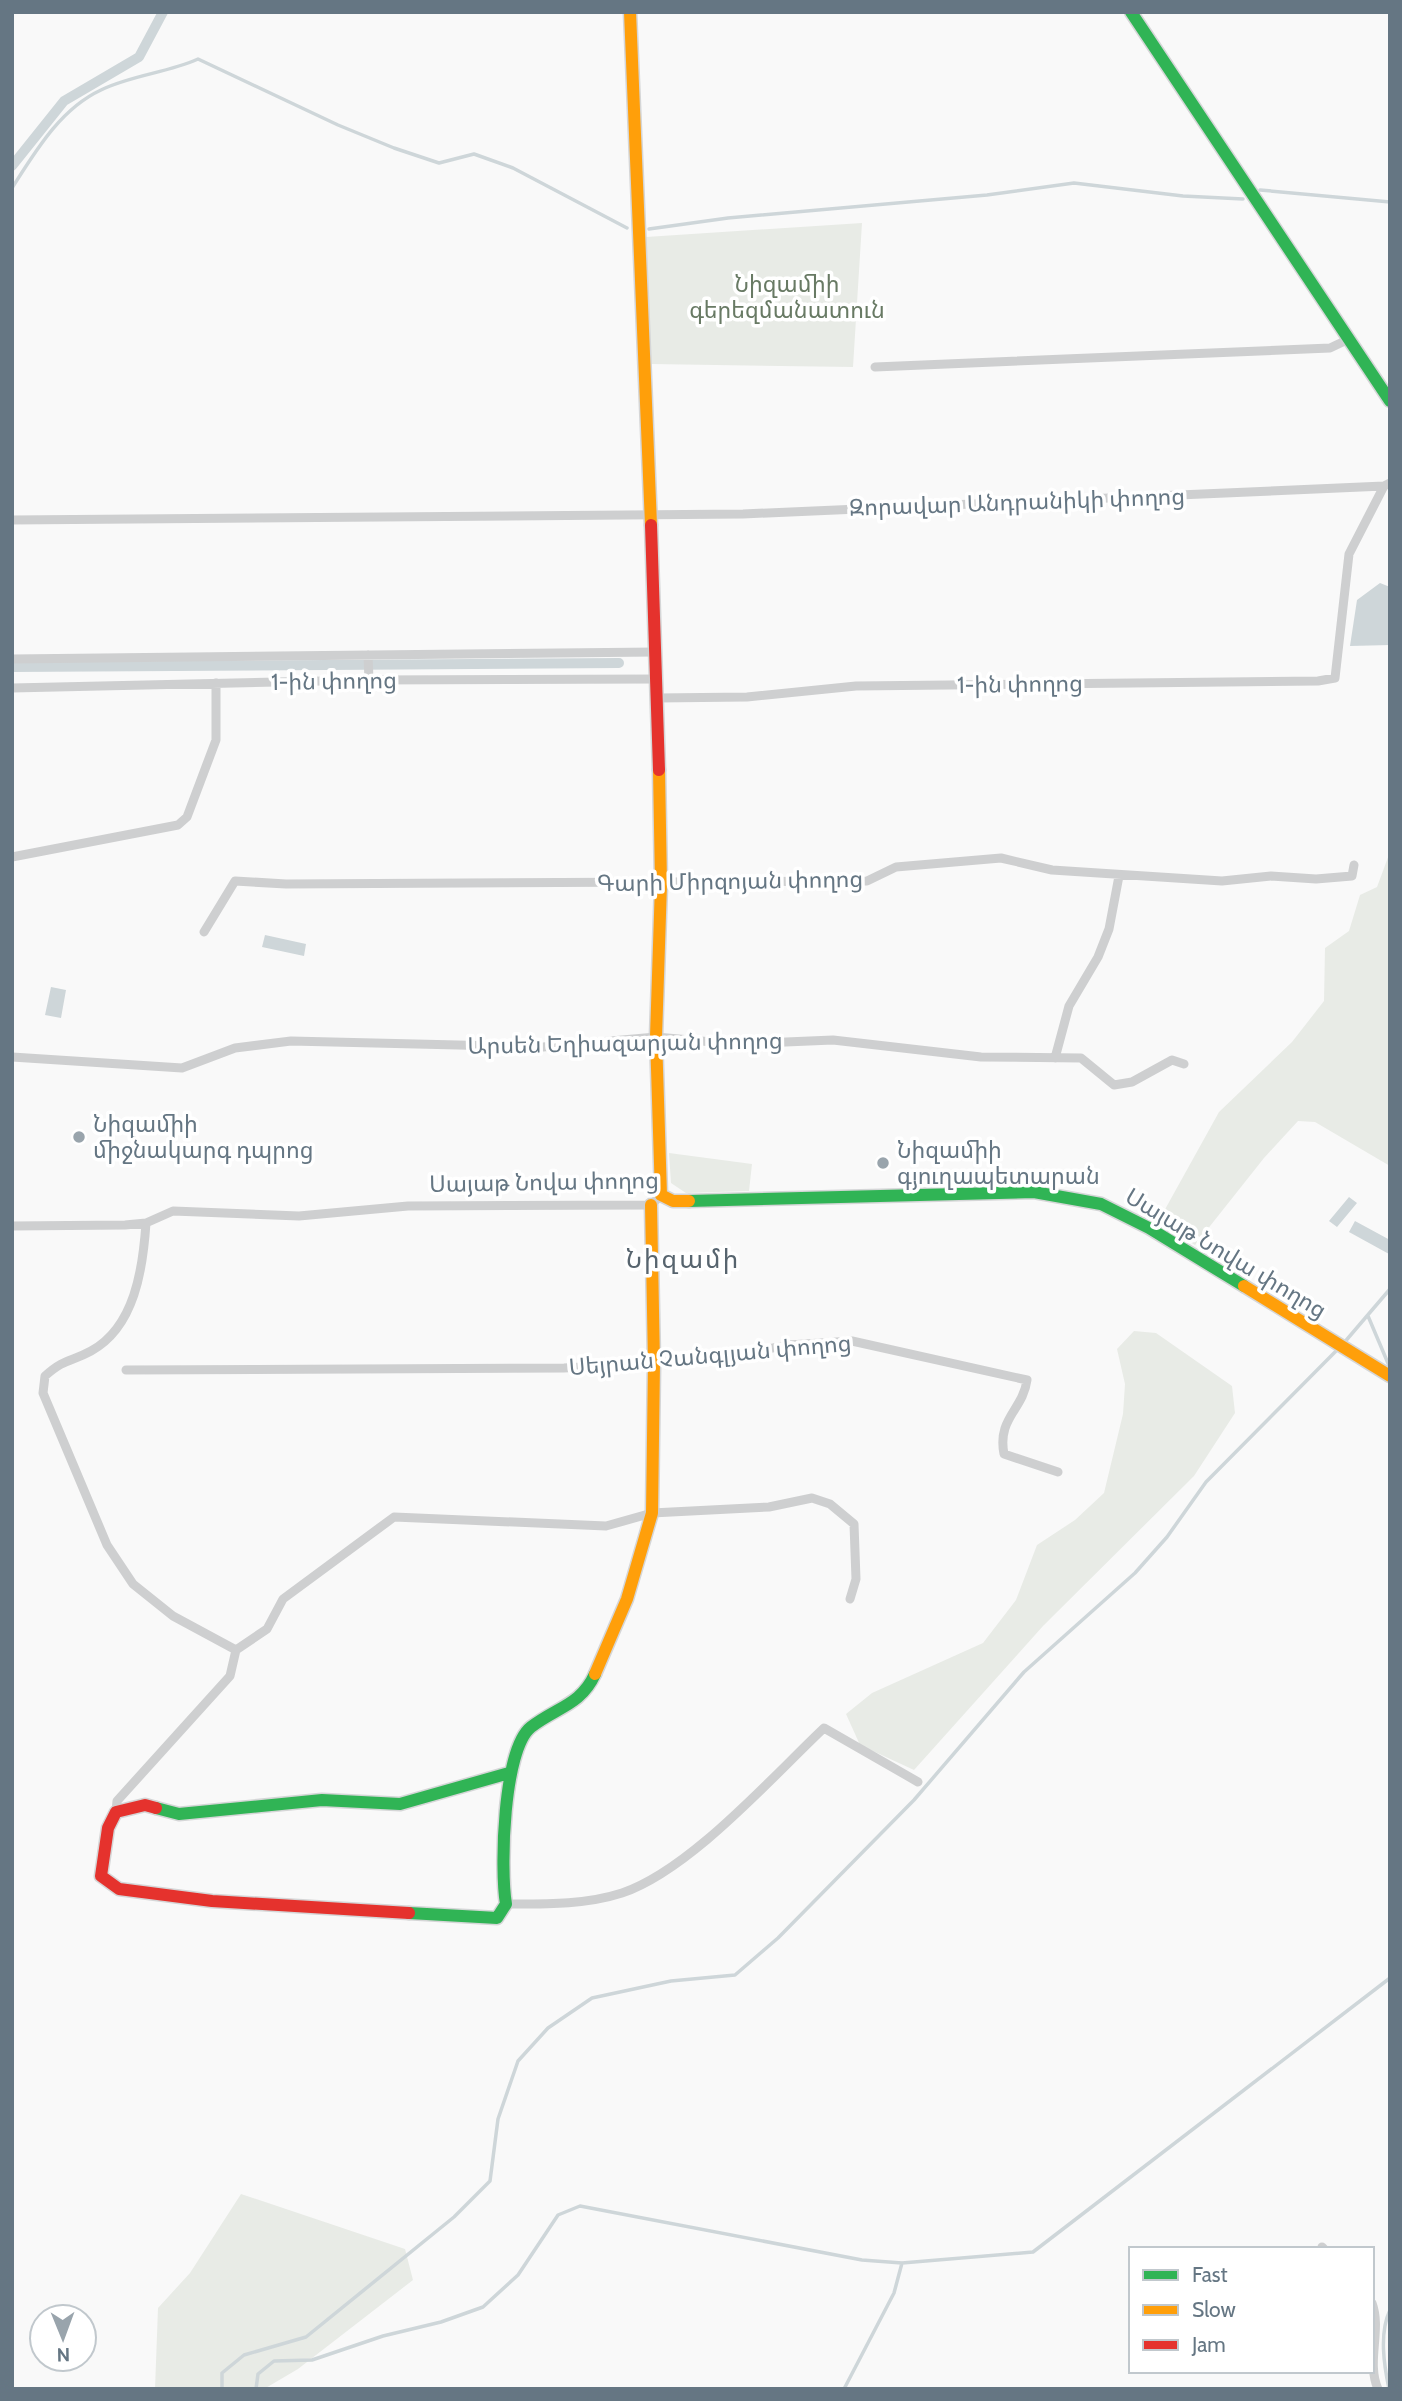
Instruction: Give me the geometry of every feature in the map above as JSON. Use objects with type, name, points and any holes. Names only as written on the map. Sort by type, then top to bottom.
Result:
[{"type":"main road","points":[[630,12],[657,679],[661,884],[656,1037],[662,1195]]},
{"type":"main road","points":[[1131,12],[1390,401]]},
{"type":"main road","name":"Սայաթ Նովա փողոց","points":[[662,1195],[673,1201],[1034,1192],[1101,1203],[1149,1228],[1385,1373]]},
{"type":"main road","points":[[509,1773],[400,1804],[322,1800],[179,1814],[145,1805],[116,1812],[108,1828],[101,1876],[119,1889],[212,1901],[497,1918],[506,1904],[502,1883],[509,1773],[528,1729],[587,1692],[627,1600],[652,1513],[654,1363],[651,1205]]},
{"type":"street","points":[[875,367],[1330,348],[1349,339]]},
{"type":"street","name":"Զորավար Անդրանիկի փողոց","points":[[12,520],[743,514],[1387,484]]},
{"type":"street","name":"1-ին փողոց","points":[[657,698],[747,698],[856,686],[1318,681],[1335,678],[1338,630],[1349,554],[1387,484]]},
{"type":"street","points":[[12,659],[85,656],[656,652]]},
{"type":"street","points":[[368,655],[369,680]]},
{"type":"street","name":"1-ին փողոց","points":[[12,688],[369,680],[657,679]]},
{"type":"street","points":[[12,857],[178,825],[187,817],[216,740],[216,683]]},
{"type":"street","name":"Գարի Միրզոյան փողոց","points":[[204,932],[235,881],[286,884],[867,881],[896,867],[1002,859],[1052,870],[1222,881],[1271,876],[1316,879],[1352,876],[1354,866]]},
{"type":"street","points":[[1055,1058],[1069,1006],[1098,957],[1109,929],[1119,876]]},
{"type":"street","name":"Արսեն Եղիազարյան փողոց","points":[[12,1057],[182,1068],[235,1048],[291,1041],[543,1047],[656,1037],[735,1044],[833,1040],[981,1057],[1081,1058],[1114,1085],[1132,1082],[1172,1060],[1184,1063]]},
{"type":"street","name":"Սայաթ Նովա փողոց","points":[[12,1226],[146,1223],[173,1211],[299,1216],[408,1206],[651,1205],[662,1195]]},
{"type":"street","points":[[146,1223],[144,1256],[127,1313],[108,1340],[89,1352],[61,1362],[45,1376],[43,1393],[107,1545],[132,1584],[173,1616],[236,1650]]},
{"type":"street","name":"Սեյրան Չանգլյան փողոց","points":[[126,1370],[564,1368],[724,1357],[789,1345],[852,1341],[1027,1380],[1026,1390],[1014,1408],[1001,1438],[1004,1454],[1058,1472]]},
{"type":"street","points":[[116,1812],[117,1801],[230,1676],[236,1650],[267,1629],[283,1599],[394,1517],[606,1526],[652,1513],[768,1507],[812,1497],[830,1504],[853,1524],[856,1579],[850,1599]]},
{"type":"street","points":[[506,1904],[587,1901],[622,1893],[655,1878],[691,1853],[824,1728],[918,1782]]},
{"type":"street","points":[[1374,2320],[1374,2342]]},
{"type":"street","points":[[1374,2363],[1378,2389]]},
{"type":"green space","name":"Նիզամիի գերեզմանատուն","points":[[862,223],[853,367],[651,364],[646,237]]},
{"type":"green space","points":[[1390,852],[1390,1166],[1315,1122],[1298,1121],[1264,1158],[1195,1245],[1158,1222],[1219,1112],[1292,1042],[1324,1001],[1325,948],[1349,931],[1360,895],[1377,887]]},
{"type":"green space","points":[[669,1153],[752,1164],[749,1191],[686,1193],[671,1183]]},
{"type":"green space","points":[[1134,1331],[1156,1333],[1232,1386],[1235,1413],[1194,1476],[1043,1626],[914,1770],[860,1745],[846,1714],[872,1693],[983,1643],[1016,1600],[1037,1545],[1075,1520],[1104,1493],[1123,1414],[1125,1384],[1117,1349]]},
{"type":"green space","points":[[241,2194],[405,2249],[413,2280],[298,2369],[264,2389],[155,2389],[158,2308],[190,2273]]},
{"type":"shaded area","points":[[1380,583],[1390,587],[1390,645],[1350,646],[1357,600]]},
{"type":"shaded area","points":[[265,935],[306,944],[304,956],[262,947]]},
{"type":"shaded area","points":[[51,987],[66,990],[61,1018],[45,1015]]},
{"type":"shaded area","points":[[1349,1197],[1357,1203],[1337,1227],[1329,1221]]},
{"type":"shaded area","points":[[1355,1221],[1390,1240],[1389,1254],[1349,1232]]},
{"type":"waterway","points":[[12,166],[64,101],[139,57],[163,12]]},
{"type":"waterway","points":[[12,188],[50,133],[86,98],[113,85],[198,59],[338,125],[394,148],[439,163],[474,154],[513,168],[627,228]]},
{"type":"waterway","points":[[649,229],[728,218],[987,195],[1074,183],[1183,196],[1243,199]]},
{"type":"waterway","points":[[1260,190],[1390,202]]},
{"type":"waterway","points":[[12,667],[619,663]]},
{"type":"waterway","points":[[1343,1344],[1390,1289]]},
{"type":"waterway","points":[[1368,1316],[1390,1368]]},
{"type":"waterway","points":[[222,2389],[222,2373],[244,2355],[306,2337],[454,2217],[490,2181],[498,2119],[518,2061],[548,2028],[592,1998],[671,1981],[735,1975],[778,1938],[914,1800],[1024,1672],[1135,1573],[1167,1537],[1206,1482],[1338,1349]]},
{"type":"waterway","points":[[256,2389],[258,2374],[274,2361],[312,2360],[483,2307],[518,2275],[558,2215],[580,2206],[862,2260],[902,2263],[1033,2252],[1390,1978]]},
{"type":"waterway","points":[[844,2389],[894,2293],[902,2263]]},
{"type":"waterway","points":[[1389,2389],[1384,2360],[1384,2329],[1390,2310]]},
{"type":"traffic: fast","points":[[1131,12],[1390,401]]},
{"type":"traffic: fast","points":[[689,1201],[1034,1192],[1101,1204],[1149,1228],[1244,1286]]},
{"type":"traffic: fast","points":[[409,1913],[497,1918],[506,1904],[504,1839],[514,1759],[531,1727],[583,1693],[595,1674]]},
{"type":"traffic: fast","points":[[156,1808],[179,1814],[322,1800],[400,1804],[509,1773]]},
{"type":"traffic: slow","points":[[630,12],[651,525]]},
{"type":"traffic: slow","points":[[659,770],[661,884],[656,1037],[661,1195],[673,1201],[689,1201]]},
{"type":"traffic: slow","points":[[595,1674],[627,1599],[652,1513],[654,1363],[651,1205]]},
{"type":"traffic: slow","points":[[1244,1286],[1390,1376]]},
{"type":"traffic: jam","points":[[651,525],[659,770]]},
{"type":"traffic: jam","points":[[156,1808],[145,1805],[116,1812],[108,1828],[101,1876],[119,1889],[212,1901],[409,1913]]},
{"type":"place","name":"Նիզամիի միջնակարգ դպրոց","points":[[79,1137]]},
{"type":"place","name":"Նիզամիի գյուղապետարան","points":[[883,1163]]},
{"type":"district","name":"Նիզամի","points":[[683,1259]]}]
